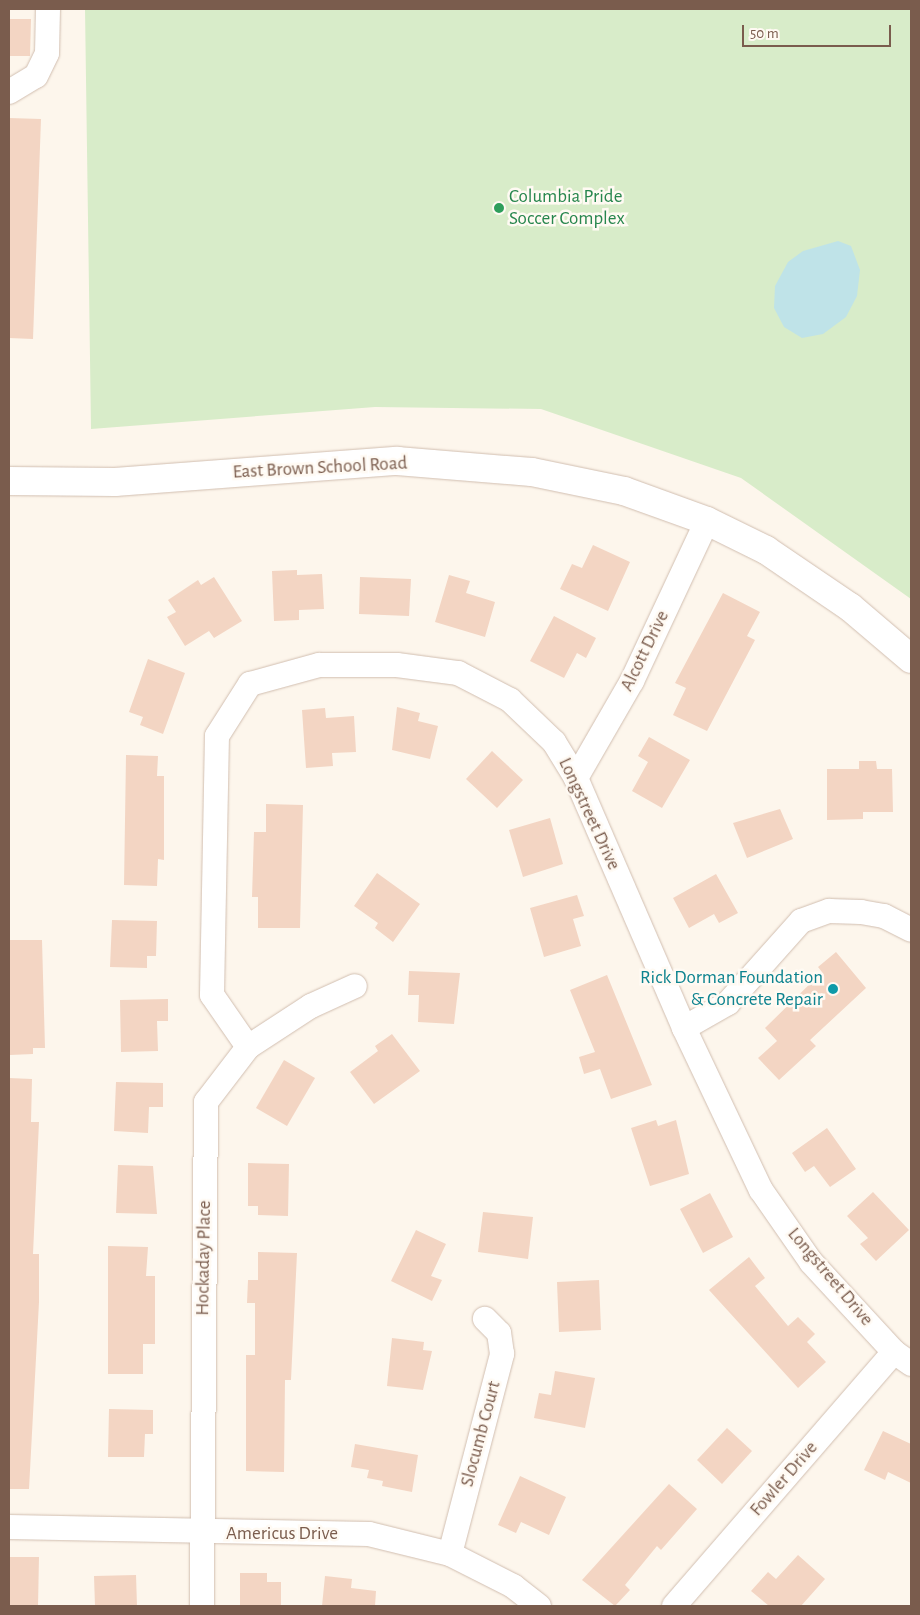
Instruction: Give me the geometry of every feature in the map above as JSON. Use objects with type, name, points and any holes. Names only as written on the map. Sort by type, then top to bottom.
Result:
[{"type":"main road","name":"East Brown School Road","points":[[9,481],[115,482],[397,461],[532,472],[624,491],[707,521],[766,550],[850,607],[911,659]]},
{"type":"street","points":[[9,92],[36,76],[47,53],[48,9]]},
{"type":"street","name":"Alcott Drive","points":[[576,778],[632,681],[707,521]]},
{"type":"street","name":"Longstreet Drive","points":[[248,1047],[212,995],[217,736],[250,684],[319,665],[397,665],[458,673],[510,700],[554,742],[576,778],[684,1028],[762,1190],[811,1262],[903,1358]]},
{"type":"street","points":[[684,1028],[728,1003],[801,921],[829,911],[861,912],[884,916],[911,930]]},
{"type":"street","name":"Hockaday Place","points":[[202,1606],[200,1534],[206,1102],[248,1047],[311,1006],[355,986]]},
{"type":"street","name":"Slocumb Court","points":[[450,1554],[502,1354],[499,1333],[485,1319]]},
{"type":"street","name":"Fowler Drive","points":[[674,1606],[903,1358]]},
{"type":"street","name":"Americus Drive","points":[[9,1527],[200,1534],[369,1534],[450,1554],[513,1586],[539,1606]]},
{"type":"green space","name":"Columbia Pride Soccer Complex","points":[[85,9],[911,9],[911,599],[741,478],[541,409],[375,407],[91,429]]},
{"type":"water","points":[[838,241],[851,246],[860,270],[857,296],[846,317],[823,334],[802,338],[784,327],[774,308],[775,286],[788,262],[803,251]]},
{"type":"building","points":[[9,19],[31,19],[30,56],[9,56]]},
{"type":"building","points":[[9,118],[41,119],[33,339],[9,338]]},
{"type":"building","points":[[593,545],[630,562],[608,611],[560,589],[572,564],[582,568]]},
{"type":"building","points":[[297,570],[297,575],[322,574],[324,609],[299,610],[299,620],[274,621],[272,571]]},
{"type":"building","points":[[449,575],[470,581],[466,593],[495,602],[485,637],[435,622]]},
{"type":"building","points":[[214,577],[242,621],[214,638],[209,631],[185,646],[167,617],[176,612],[168,600],[198,580],[201,585]]},
{"type":"building","points":[[360,577],[411,579],[409,616],[359,614]]},
{"type":"building","points":[[723,593],[760,612],[747,636],[755,640],[707,731],[673,715],[686,688],[675,683]]},
{"type":"building","points":[[554,616],[596,638],[586,658],[577,653],[564,678],[530,661]]},
{"type":"building","points":[[148,659],[185,673],[163,734],[140,725],[143,717],[129,712]]},
{"type":"building","points":[[397,707],[420,713],[418,721],[438,726],[430,759],[392,750]]},
{"type":"building","points":[[325,708],[326,718],[354,716],[356,752],[332,753],[333,766],[306,768],[302,710]]},
{"type":"building","points":[[649,737],[690,760],[662,808],[632,791],[648,762],[638,756]]},
{"type":"building","points":[[492,751],[523,780],[497,808],[466,779]]},
{"type":"building","points":[[126,755],[158,756],[157,776],[164,776],[164,860],[158,859],[157,886],[124,885]]},
{"type":"building","points":[[859,761],[876,761],[877,769],[892,769],[893,812],[863,812],[863,819],[827,820],[827,769],[859,769]]},
{"type":"building","points":[[266,804],[303,805],[300,928],[258,928],[258,897],[252,897],[254,832],[266,832]]},
{"type":"building","points":[[780,809],[793,839],[747,858],[733,823]]},
{"type":"building","points":[[550,818],[563,864],[523,877],[509,830]]},
{"type":"building","points":[[377,873],[420,904],[393,942],[375,928],[378,923],[354,906]]},
{"type":"building","points":[[716,874],[738,913],[719,923],[714,914],[689,928],[673,898]]},
{"type":"building","points":[[577,895],[584,916],[573,919],[581,946],[544,957],[530,908]]},
{"type":"building","points":[[112,920],[157,921],[156,956],[147,956],[147,968],[110,967]]},
{"type":"building","points":[[9,940],[42,940],[45,1048],[33,1048],[33,1054],[10,1055]]},
{"type":"building","points":[[836,952],[866,988],[810,1040],[816,1046],[779,1080],[758,1058],[777,1041],[765,1028],[822,972],[818,967]]},
{"type":"building","points":[[409,971],[460,973],[454,1024],[418,1022],[419,995],[408,995]]},
{"type":"building","points":[[607,975],[652,1085],[611,1099],[600,1069],[584,1074],[579,1057],[595,1052],[570,990]]},
{"type":"building","points":[[168,999],[168,1021],[157,1021],[158,1051],[121,1052],[120,1000]]},
{"type":"building","points":[[392,1034],[420,1071],[374,1104],[350,1072],[378,1051],[375,1046]]},
{"type":"building","points":[[284,1060],[315,1078],[287,1126],[256,1108]]},
{"type":"building","points":[[9,1078],[32,1079],[31,1122],[39,1122],[33,1254],[39,1254],[39,1302],[29,1489],[9,1489]]},
{"type":"building","points":[[116,1082],[163,1083],[163,1107],[149,1107],[148,1133],[114,1131]]},
{"type":"building","points":[[656,1120],[658,1126],[676,1120],[689,1174],[650,1186],[631,1128]]},
{"type":"building","points":[[827,1128],[856,1169],[830,1187],[814,1166],[805,1172],[792,1153]]},
{"type":"building","points":[[248,1163],[289,1164],[288,1216],[258,1215],[258,1206],[248,1206]]},
{"type":"building","points":[[118,1165],[153,1166],[157,1214],[116,1213]]},
{"type":"building","points":[[873,1192],[909,1230],[876,1261],[860,1244],[868,1238],[847,1216]]},
{"type":"building","points":[[710,1193],[733,1237],[703,1253],[680,1209]]},
{"type":"building","points":[[483,1212],[533,1217],[528,1259],[478,1252]]},
{"type":"building","points":[[416,1230],[446,1244],[431,1276],[442,1280],[432,1301],[391,1281]]},
{"type":"building","points":[[108,1246],[148,1247],[146,1276],[155,1276],[155,1344],[143,1344],[143,1374],[108,1374]]},
{"type":"building","points":[[258,1252],[297,1253],[291,1380],[285,1380],[284,1472],[246,1471],[246,1355],[255,1355],[255,1303],[247,1303],[248,1280],[258,1280]]},
{"type":"building","points":[[749,1257],[765,1278],[755,1286],[788,1326],[798,1317],[815,1334],[807,1342],[826,1362],[798,1388],[709,1290]]},
{"type":"building","points":[[599,1280],[601,1330],[559,1332],[557,1282]]},
{"type":"building","points":[[392,1338],[424,1342],[423,1350],[432,1351],[423,1390],[387,1386]]},
{"type":"building","points":[[555,1371],[595,1378],[585,1428],[534,1418],[539,1393],[551,1395]]},
{"type":"building","points":[[109,1409],[153,1410],[153,1434],[145,1434],[144,1457],[108,1457]]},
{"type":"building","points":[[727,1428],[752,1451],[722,1484],[697,1460]]},
{"type":"building","points":[[883,1431],[911,1444],[911,1483],[888,1472],[885,1480],[864,1470]]},
{"type":"building","points":[[355,1444],[418,1455],[412,1492],[382,1486],[383,1481],[367,1478],[369,1470],[351,1467]]},
{"type":"building","points":[[520,1476],[566,1497],[549,1535],[521,1522],[516,1533],[498,1525]]},
{"type":"building","points":[[669,1484],[697,1509],[661,1550],[657,1546],[625,1585],[630,1590],[615,1606],[582,1580]]},
{"type":"building","points":[[798,1555],[825,1579],[801,1606],[769,1606],[751,1591],[768,1572],[776,1579]]},
{"type":"building","points":[[9,1557],[39,1557],[38,1606],[9,1606]]},
{"type":"building","points":[[240,1573],[267,1573],[267,1582],[281,1582],[281,1606],[240,1606]]},
{"type":"building","points":[[136,1575],[137,1606],[95,1606],[94,1576]]},
{"type":"building","points":[[325,1576],[352,1579],[351,1588],[376,1591],[375,1606],[322,1606]]},
{"type":"place","name":"Columbia Pride Soccer Complex","points":[[499,208]]},
{"type":"place","name":"Rick Dorman Foundation & Concrete Repair","points":[[833,989]]}]
